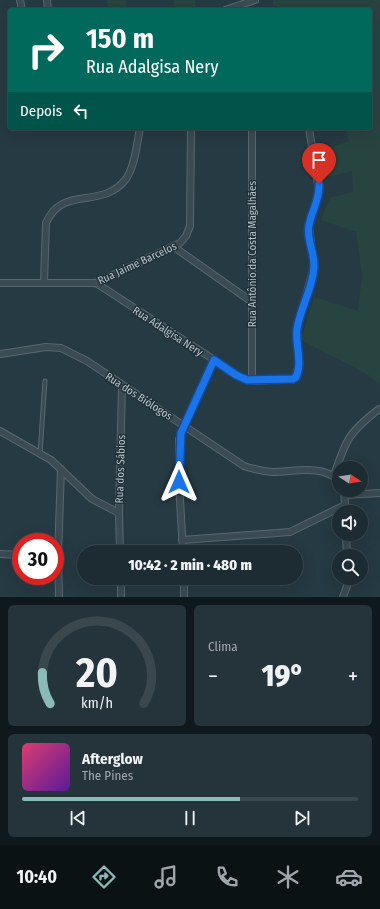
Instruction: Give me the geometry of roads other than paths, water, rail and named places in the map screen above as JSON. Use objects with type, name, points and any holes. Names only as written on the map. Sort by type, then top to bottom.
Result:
[{"type":"street","points":[[231,8],[255,0]]},
{"type":"street","points":[[44,282],[46,223],[50,214],[66,201],[103,196],[119,186],[126,178],[131,165],[140,130]]},
{"type":"street","name":"Rua Jaime Barcelos","points":[[0,283],[96,283],[174,247],[186,236],[190,226],[191,130]]},
{"type":"street","name":"Rua Antônio da Costa Magalhães","points":[[252,130],[252,381]]},
{"type":"street","name":"Rua Adalgisa Nery","points":[[96,283],[236,375],[252,381],[293,379],[298,373],[297,328],[313,276],[314,266],[308,233],[319,192],[309,130]]},
{"type":"street","points":[[174,247],[252,302]]},
{"type":"street","name":"Rua dos Biólogos","points":[[0,354],[46,347],[61,348],[82,358],[244,466],[271,472],[314,470],[327,472],[332,475]]},
{"type":"street","points":[[182,545],[179,439],[214,360]]},
{"type":"street","name":"Rua dos Sábios","points":[[120,545],[119,513],[122,385]]},
{"type":"street","points":[[339,461],[345,444],[352,432],[379,409]]},
{"type":"street","points":[[0,431],[40,453],[61,469],[92,499],[119,513]]},
{"type":"street","points":[[57,533],[61,469]]},
{"type":"street","points":[[368,493],[380,493]]},
{"type":"street","points":[[182,540],[290,532],[332,514]]},
{"type":"street","points":[[0,554],[12,555]]},
{"type":"street","points":[[57,585],[58,597]]},
{"type":"street","points":[[121,585],[121,597]]},
{"type":"street","points":[[184,585],[184,597]]},
{"type":"street","points":[[344,597],[347,585]]},
{"type":"lane","points":[[40,453],[45,381]]}]
